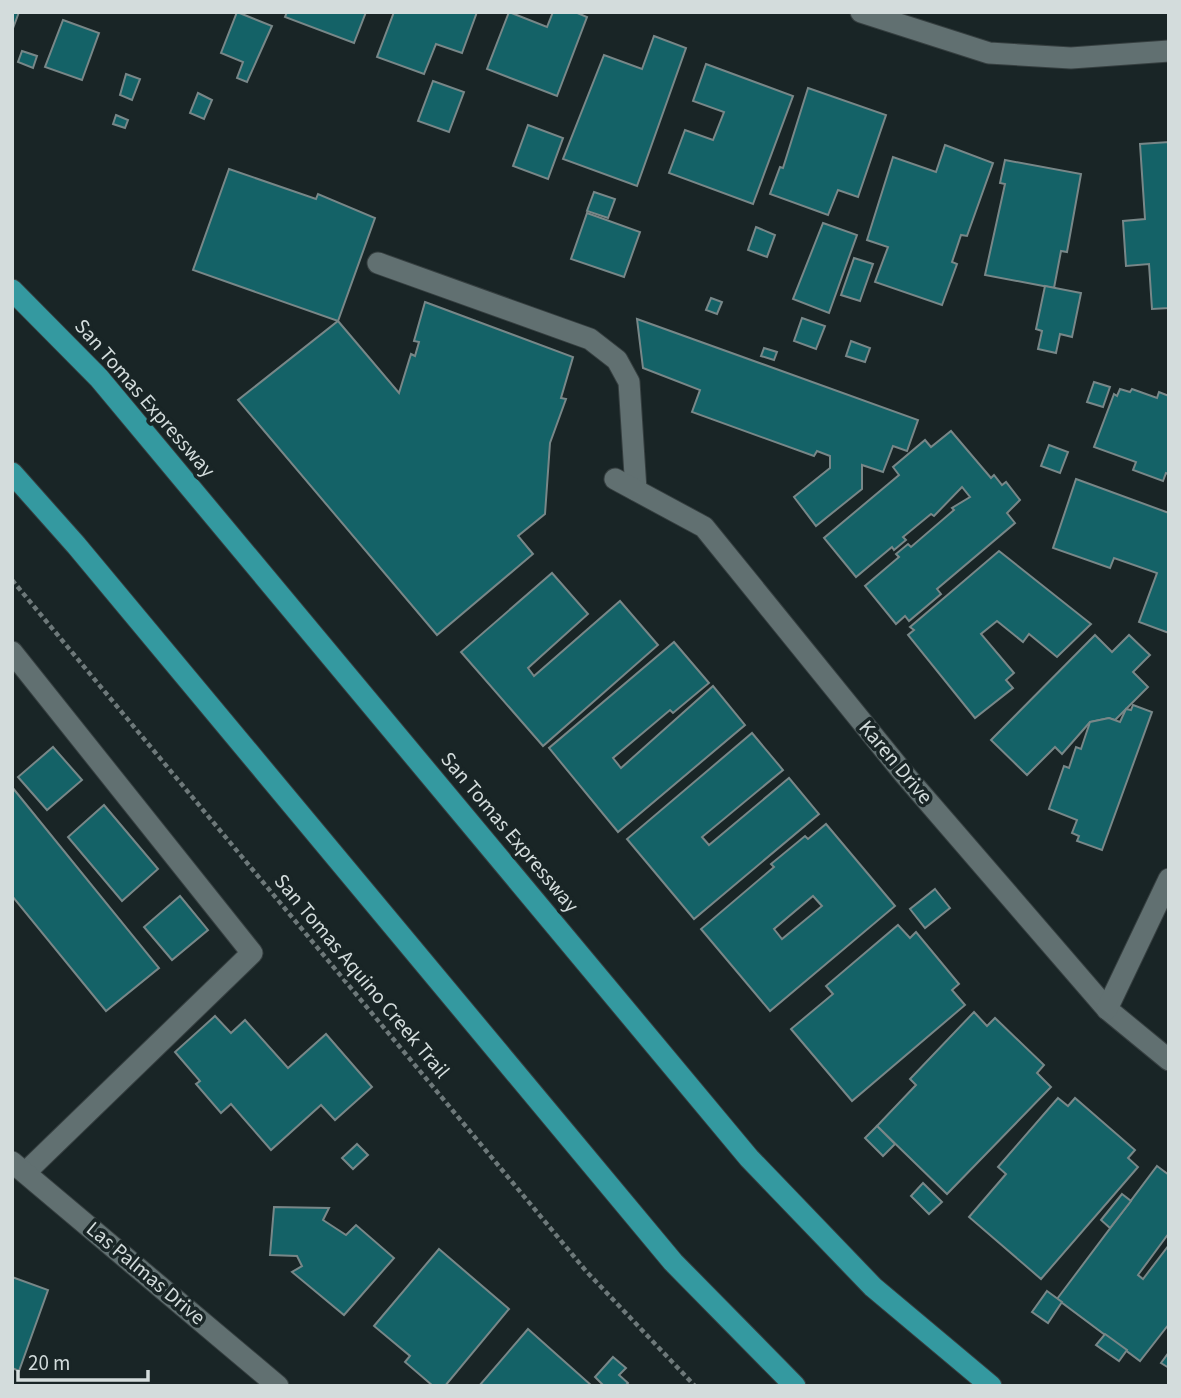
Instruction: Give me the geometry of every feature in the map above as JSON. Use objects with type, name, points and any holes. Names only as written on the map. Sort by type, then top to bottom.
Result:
[{"type":"highway","name":"San Tomas Expressway","points":[[12,290],[99,377],[749,1158],[873,1287],[991,1386]]},
{"type":"highway","points":[[12,473],[76,545],[673,1262],[795,1386]]},
{"type":"street","points":[[861,12],[989,52],[1071,58],[1169,51]]},
{"type":"street","points":[[378,263],[590,339],[617,360],[629,382],[636,490]]},
{"type":"street","name":"Karen Drive","points":[[615,478],[704,527],[905,775],[1107,1009],[1169,1060]]},
{"type":"street","points":[[12,652],[252,953],[19,1167]]},
{"type":"street","points":[[1107,1009],[1169,879]]},
{"type":"street","name":"Las Palmas Drive","points":[[19,1167],[278,1386]]},
{"type":"path","name":"San Tomas Aquino Creek Trail","points":[[12,580],[586,1271],[695,1386]]},
{"type":"building","points":[[12,12],[19,12],[12,31]]},
{"type":"building","points":[[237,12],[272,26],[247,82],[237,78],[243,62],[221,53]]},
{"type":"building","points":[[287,12],[366,12],[354,43],[285,17]]},
{"type":"building","points":[[394,12],[477,12],[462,53],[436,44],[424,74],[377,57]]},
{"type":"building","points":[[509,12],[547,27],[553,12],[575,12],[587,17],[557,96],[487,69]]},
{"type":"building","points":[[63,20],[99,33],[82,80],[45,67]]},
{"type":"building","points":[[654,36],[686,48],[637,186],[563,159],[604,55],[642,69]]},
{"type":"building","points":[[22,51],[37,56],[33,68],[18,62]]},
{"type":"building","points":[[706,64],[793,96],[753,204],[669,173],[685,130],[713,140],[724,112],[693,101]]},
{"type":"building","points":[[126,74],[140,79],[132,100],[120,95]]},
{"type":"building","points":[[433,81],[464,92],[449,132],[418,121]]},
{"type":"building","points":[[808,88],[886,115],[858,197],[838,190],[828,215],[770,194],[780,167],[783,168]]},
{"type":"building","points":[[198,93],[212,100],[204,119],[190,113]]},
{"type":"building","points":[[116,115],[128,120],[125,128],[113,124]]},
{"type":"building","points":[[528,125],[563,138],[548,179],[513,166]]},
{"type":"building","points":[[1169,142],[1169,308],[1152,309],[1149,264],[1126,266],[1123,221],[1145,219],[1140,144]]},
{"type":"building","points":[[945,145],[993,163],[967,236],[961,235],[952,262],[957,264],[942,305],[875,282],[888,247],[867,240],[893,157],[936,172]]},
{"type":"building","points":[[1005,160],[1081,174],[1067,252],[1061,251],[1054,288],[985,275],[1005,184],[1000,183]]},
{"type":"building","points":[[229,169],[316,199],[318,194],[375,218],[338,321],[193,270]]},
{"type":"building","points":[[594,192],[615,199],[608,218],[587,211]]},
{"type":"building","points":[[587,213],[640,232],[624,277],[571,259]]},
{"type":"building","points":[[823,223],[857,235],[829,313],[793,299]]},
{"type":"building","points":[[756,227],[775,235],[767,257],[748,250]]},
{"type":"building","points":[[854,258],[873,264],[860,301],[841,295]]},
{"type":"building","points":[[1045,286],[1081,293],[1072,337],[1060,334],[1056,353],[1038,349],[1042,331],[1036,329]]},
{"type":"building","points":[[711,298],[722,302],[717,314],[706,310]]},
{"type":"building","points":[[425,302],[573,357],[561,398],[566,399],[550,443],[545,514],[518,536],[533,554],[437,635],[238,400],[338,321],[399,393],[411,354],[415,356],[419,342],[414,341]]},
{"type":"building","points":[[802,318],[825,326],[816,349],[794,341]]},
{"type":"building","points":[[637,319],[918,420],[907,451],[893,446],[883,472],[862,465],[862,489],[816,526],[794,497],[830,468],[830,456],[817,451],[814,456],[692,412],[700,390],[643,368]]},
{"type":"building","points":[[851,341],[870,348],[865,362],[846,356]]},
{"type":"building","points":[[764,348],[777,352],[774,360],[761,356]]},
{"type":"building","points":[[1094,382],[1110,387],[1103,407],[1087,402]]},
{"type":"building","points":[[1120,389],[1130,392],[1132,389],[1157,398],[1159,392],[1169,396],[1169,474],[1166,473],[1163,481],[1133,470],[1136,462],[1094,447],[1114,394],[1117,396]]},
{"type":"building","points":[[951,431],[991,478],[994,475],[1002,485],[1006,482],[1020,500],[1007,513],[1015,523],[937,589],[941,594],[909,621],[905,616],[896,624],[865,586],[899,557],[896,554],[908,544],[911,547],[954,510],[952,508],[970,497],[962,487],[934,516],[931,514],[903,537],[906,540],[894,550],[892,547],[856,577],[824,538],[899,475],[893,467],[925,440],[931,447]]},
{"type":"building","points":[[1049,445],[1068,452],[1060,473],[1041,466]]},
{"type":"building","points":[[1076,479],[1169,513],[1169,633],[1139,622],[1157,573],[1114,558],[1110,568],[1053,548]]},
{"type":"building","points":[[999,551],[1091,624],[1057,657],[1029,634],[1023,642],[997,621],[981,634],[1014,673],[1006,680],[1013,688],[975,718],[908,635],[914,630],[910,627]]},
{"type":"building","points":[[552,573],[588,614],[528,668],[534,676],[620,601],[658,645],[543,746],[461,652]]},
{"type":"building","points":[[1095,635],[1112,652],[1129,635],[1150,655],[1133,672],[1148,687],[1115,720],[1109,718],[1090,722],[1062,754],[1055,747],[1027,775],[991,740]]},
{"type":"building","points":[[674,642],[709,683],[673,713],[670,710],[613,758],[621,768],[713,686],[745,725],[618,832],[549,748]]},
{"type":"building","points":[[1133,705],[1152,712],[1102,850],[1077,841],[1079,836],[1072,833],[1077,820],[1049,809],[1064,766],[1069,768],[1076,747],[1081,749],[1090,722],[1109,718],[1120,722],[1126,709],[1131,710]]},
{"type":"building","points":[[752,733],[783,770],[702,837],[709,845],[789,778],[819,814],[694,919],[627,839]]},
{"type":"building","points":[[53,747],[82,780],[47,810],[18,777]]},
{"type":"building","points":[[12,787],[159,968],[106,1011],[12,896]]},
{"type":"building","points":[[104,805],[158,869],[122,901],[68,837]]},
{"type":"building","points":[[826,824],[895,906],[770,1011],[701,929],[774,867],[771,864],[805,836],[808,839]],"holes":[[[813,896],[822,906],[782,939],[774,929]]]},
{"type":"building","points":[[935,889],[950,908],[925,928],[910,909]]},
{"type":"building","points":[[180,896],[208,930],[172,960],[144,927]]},
{"type":"building","points":[[898,925],[910,938],[916,932],[959,984],[952,990],[965,1005],[852,1101],[791,1029],[833,994],[826,986]]},
{"type":"building","points":[[974,1012],[987,1026],[995,1018],[1044,1065],[1037,1073],[1051,1087],[947,1194],[877,1126],[916,1085],[910,1079]]},
{"type":"building","points":[[215,1016],[231,1033],[245,1020],[288,1068],[326,1034],[372,1087],[335,1120],[321,1105],[271,1150],[231,1104],[221,1113],[196,1084],[200,1081],[175,1052]]},
{"type":"building","points":[[1058,1098],[1068,1106],[1075,1098],[1135,1150],[1128,1158],[1138,1167],[1041,1279],[969,1217],[1006,1174],[998,1167]]},
{"type":"building","points":[[877,1126],[895,1144],[883,1156],[865,1138]]},
{"type":"building","points":[[357,1144],[368,1155],[353,1169],[342,1158]]},
{"type":"building","points":[[1157,1166],[1169,1175],[1169,1233],[1138,1275],[1143,1279],[1169,1245],[1169,1324],[1140,1361],[1057,1299]]},
{"type":"building","points":[[923,1183],[942,1202],[929,1214],[911,1196]]},
{"type":"building","points":[[1122,1194],[1131,1201],[1110,1228],[1101,1220]]},
{"type":"building","points":[[274,1207],[329,1208],[323,1220],[346,1235],[356,1225],[394,1258],[344,1315],[292,1272],[302,1266],[297,1256],[270,1255]]},
{"type":"building","points":[[439,1249],[509,1309],[445,1386],[433,1386],[405,1362],[410,1356],[374,1326]]},
{"type":"building","points":[[12,1277],[48,1290],[19,1371],[12,1368]]},
{"type":"building","points":[[1047,1291],[1062,1302],[1048,1323],[1032,1312]]},
{"type":"building","points":[[528,1329],[592,1386],[479,1386]]},
{"type":"building","points":[[1105,1334],[1127,1350],[1119,1361],[1096,1345]]},
{"type":"building","points":[[1169,1352],[1169,1368],[1161,1363]]},
{"type":"building","points":[[613,1357],[626,1368],[619,1375],[628,1383],[625,1386],[604,1386],[595,1377]]}]
